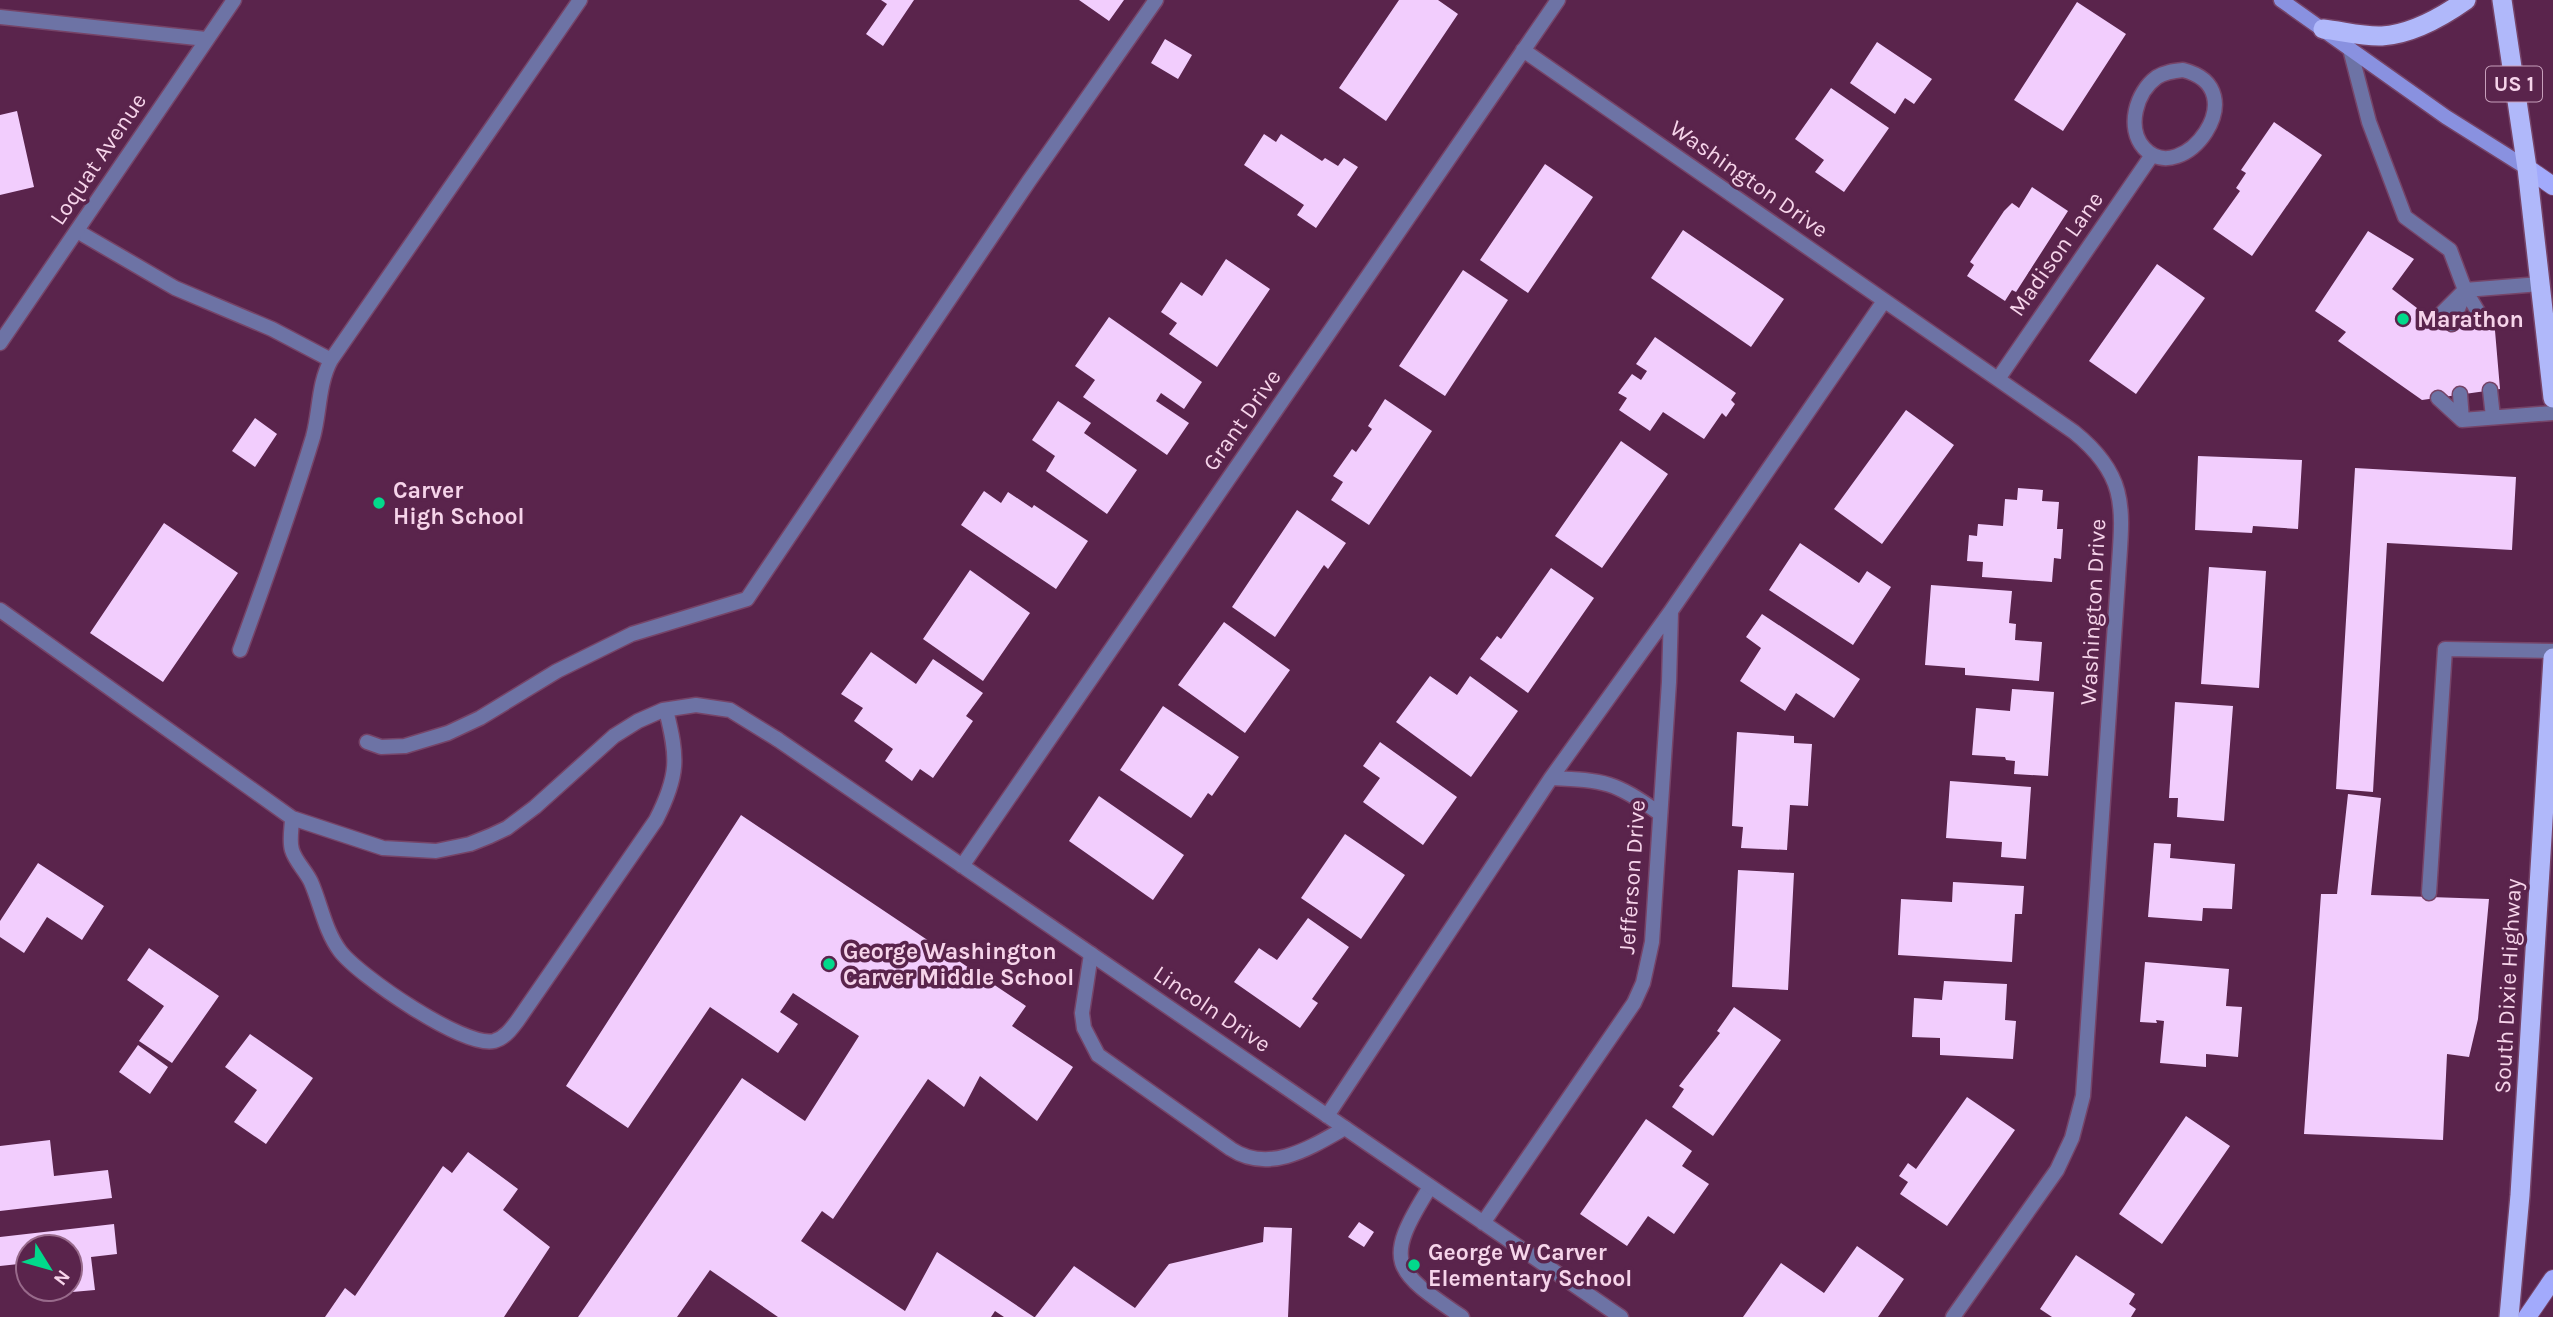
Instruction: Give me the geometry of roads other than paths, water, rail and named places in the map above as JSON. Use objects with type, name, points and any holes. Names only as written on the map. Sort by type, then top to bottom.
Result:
[{"type":"highway","points":[[2323,29],[2382,36],[2418,28],[2445,15],[2466,0]]},
{"type":"highway","name":"US 1","points":[[2502,0],[2527,168],[2553,398]]},
{"type":"highway","name":"South Dixie Highway","points":[[2509,1317],[2520,1195],[2553,658]]},
{"type":"main road","points":[[2281,0],[2446,117],[2553,186]]},
{"type":"main road","points":[[2527,1317],[2553,1279]]},
{"type":"street","name":"Loquat Avenue","points":[[0,343],[234,0]]},
{"type":"street","points":[[240,650],[287,521],[315,429],[324,372],[580,0]]},
{"type":"street","points":[[366,742],[381,747],[405,746],[448,733],[480,718],[557,671],[632,634],[747,599],[1029,181],[1156,0]]},
{"type":"street","name":"Grant Drive","points":[[962,866],[1558,0]]},
{"type":"street","points":[[0,17],[206,39]]},
{"type":"street","points":[[2350,49],[2369,122],[2405,217],[2450,250],[2465,290],[2483,320]]},
{"type":"street","name":"Washington Drive","points":[[1523,50],[2074,432],[2101,455],[2119,493],[2122,514],[2092,998],[2079,1117],[2057,1170],[1953,1317]]},
{"type":"street","points":[[2183,70],[2194,73],[2203,79],[2214,95],[2214,112],[2206,130],[2197,143],[2183,155],[2170,159],[2152,155],[2144,148],[2135,129],[2134,117],[2143,91],[2168,71],[2183,70]]},
{"type":"street","name":"Madison Lane","points":[[1998,379],[2152,155]]},
{"type":"street","points":[[77,231],[175,288],[272,329],[331,360]]},
{"type":"street","points":[[2434,321],[2465,290],[2540,284]]},
{"type":"street","points":[[2452,324],[2465,290]]},
{"type":"street","points":[[1327,1116],[1551,778],[1671,611],[1884,301]]},
{"type":"street","points":[[2490,390],[2493,417]]},
{"type":"street","points":[[2460,394],[2462,420]]},
{"type":"street","points":[[2438,398],[2462,420],[2553,413]]},
{"type":"street","name":"Lincoln Drive","points":[[0,610],[292,818],[361,843],[393,850],[424,852],[448,849],[490,836],[523,817],[614,736],[638,721],[666,710],[696,705],[730,710],[777,739],[1621,1317]]},
{"type":"street","name":"Jefferson Drive","points":[[1483,1223],[1622,1022],[1643,984],[1652,942],[1671,611]]},
{"type":"street","points":[[2429,893],[2445,649],[2553,651]]},
{"type":"street","points":[[292,818],[291,849],[310,881],[328,930],[341,952],[379,984],[434,1021],[475,1040],[494,1041],[501,1038],[518,1020],[660,813],[675,773],[673,736],[666,710]]},
{"type":"street","points":[[1551,778],[1588,779],[1626,789],[1659,813]]},
{"type":"street","points":[[1091,954],[1083,999],[1084,1028],[1090,1043],[1108,1064],[1239,1154],[1258,1160],[1273,1159],[1305,1151],[1345,1128]]},
{"type":"street","points":[[1430,1187],[1405,1231],[1401,1258],[1403,1270],[1419,1288],[1462,1317]]},
{"type":"place","name":"Marathon","points":[[2403,319]]},
{"type":"place","name":"Carver High School","points":[[379,503]]},
{"type":"place","name":"George Washington Carver Middle School","points":[[829,964]]},
{"type":"place","name":"George W Carver Elementary School","points":[[1414,1265]]}]
